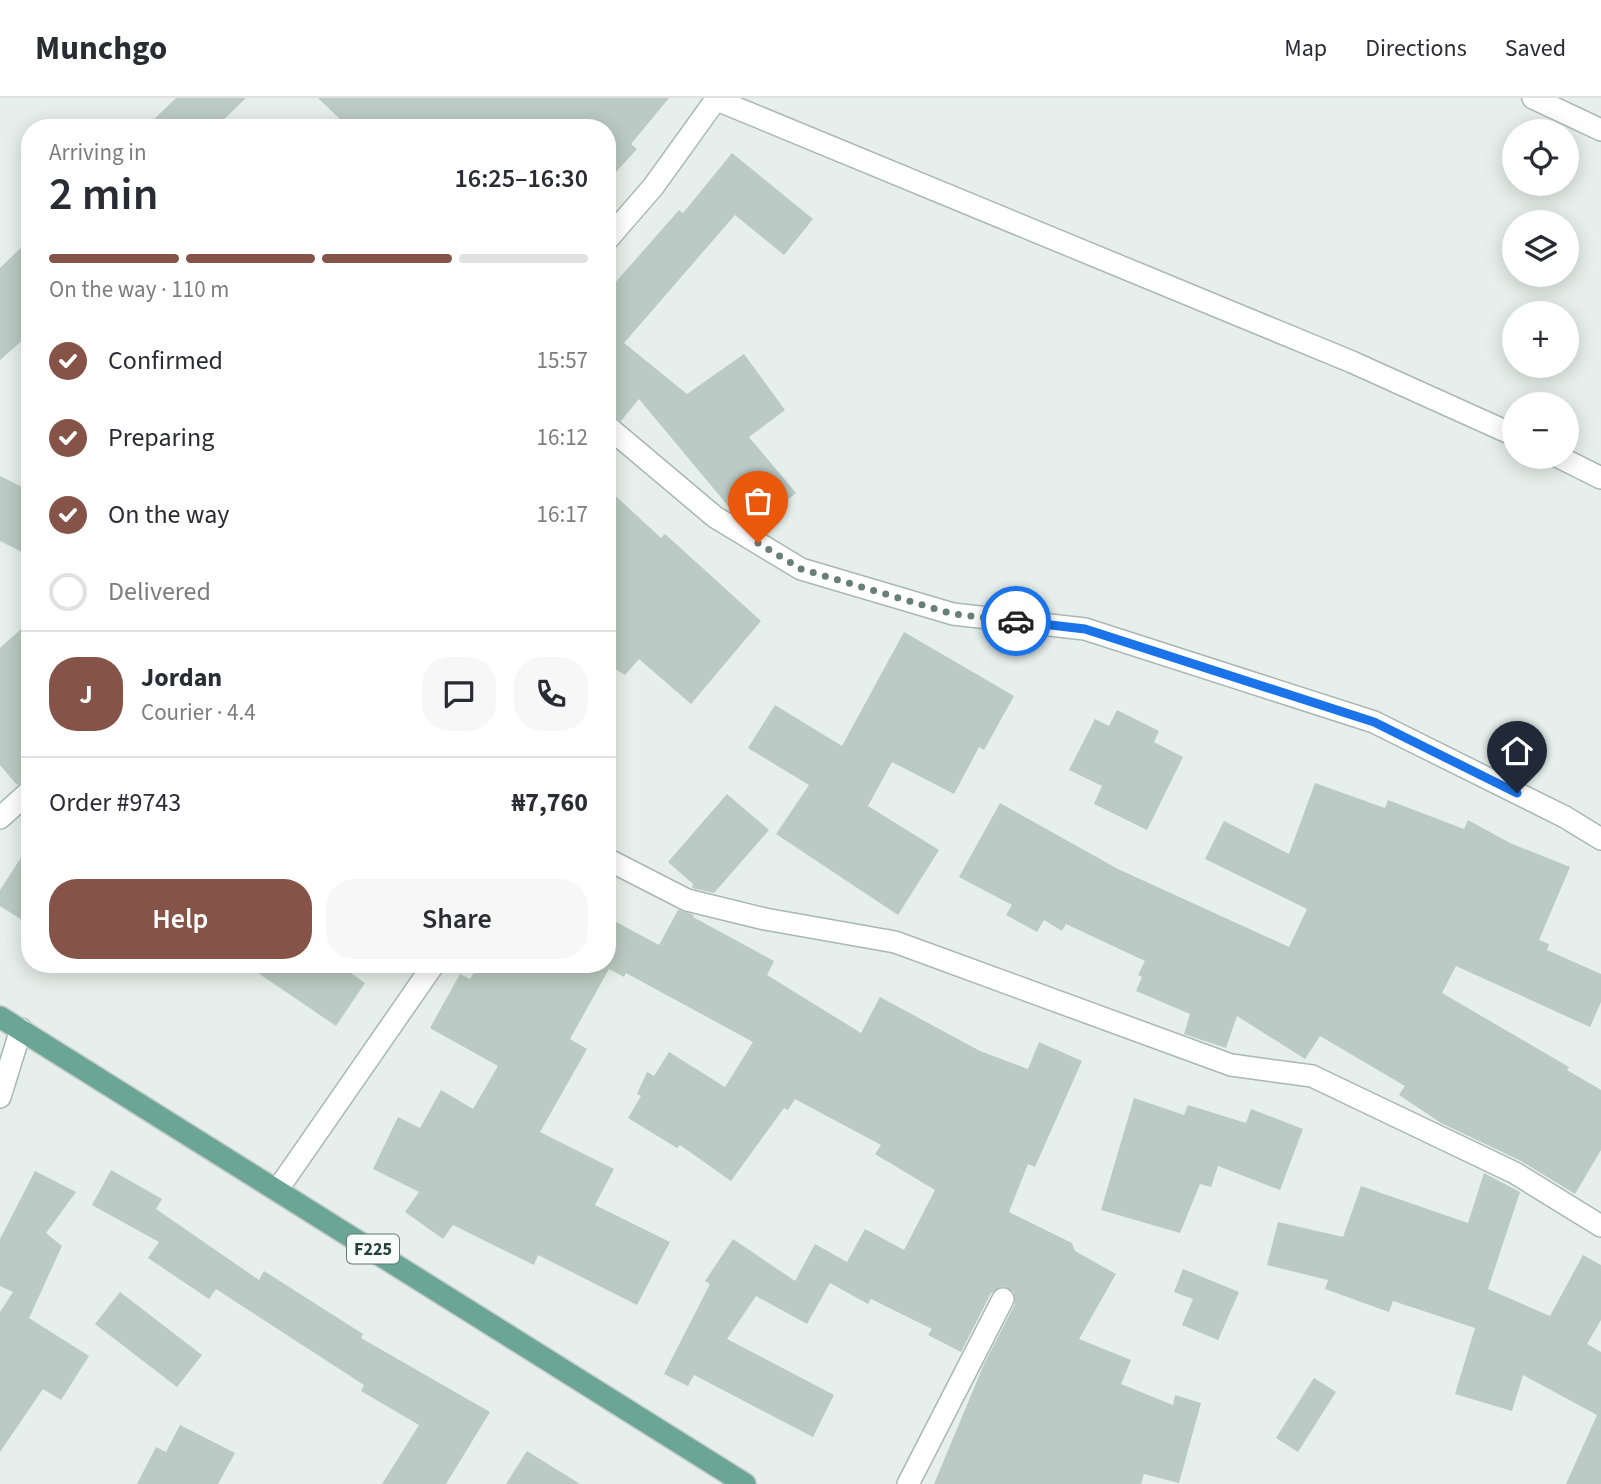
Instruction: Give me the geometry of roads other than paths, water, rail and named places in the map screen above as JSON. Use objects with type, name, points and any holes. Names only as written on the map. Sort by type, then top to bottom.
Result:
[{"type":"main road","name":"F225","points":[[0,1017],[745,1484]]},
{"type":"street","points":[[1533,98],[1601,130]]},
{"type":"street","points":[[616,230],[653,187],[717,99],[1352,362],[1502,430]]},
{"type":"street","points":[[616,434],[715,517],[801,569],[953,614],[1085,629],[1374,722],[1565,817],[1601,839]]},
{"type":"street","points":[[1579,467],[1601,478]]},
{"type":"street","points":[[0,818],[21,799]]},
{"type":"street","points":[[616,864],[687,900],[765,919],[895,942],[1231,1065],[1312,1076],[1515,1174],[1601,1226]]},
{"type":"street","points":[[278,1189],[428,973]]},
{"type":"street","points":[[0,1097],[21,1029]]},
{"type":"street","points":[[908,1484],[1003,1299]]}]
